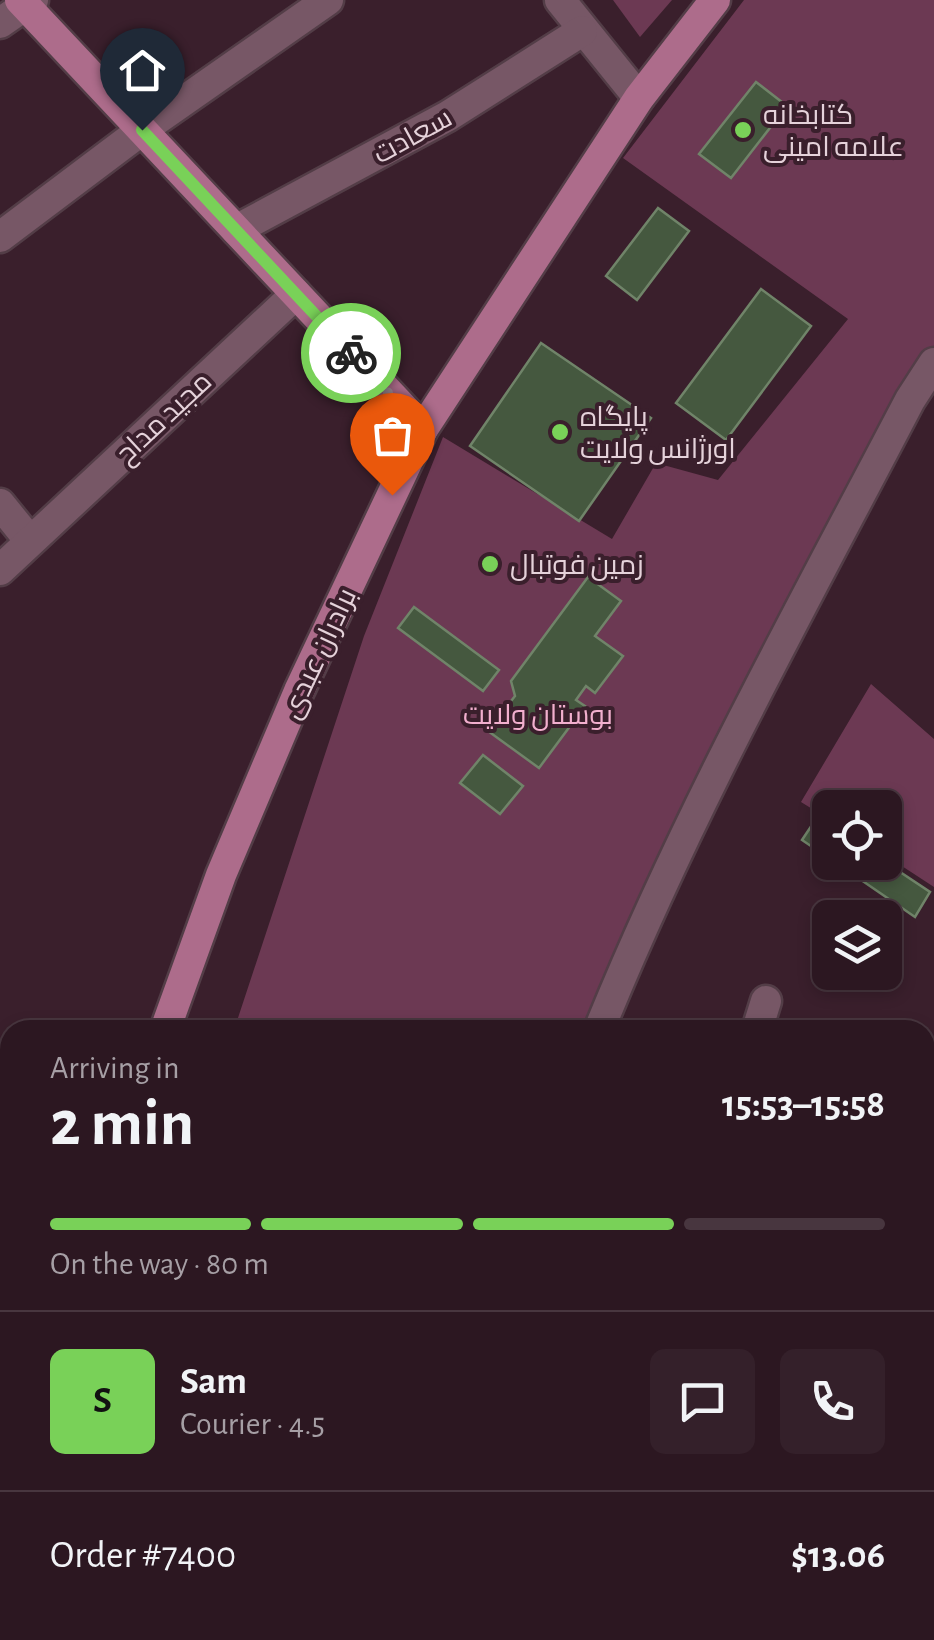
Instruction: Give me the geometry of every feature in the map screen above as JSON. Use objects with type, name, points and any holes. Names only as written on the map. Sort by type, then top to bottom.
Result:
[{"type":"main road","name":"برادران عبدی","points":[[169,1020],[221,875],[291,709],[422,429],[639,98],[714,0]]},
{"type":"main road","points":[[20,7],[142,130],[422,429]]},
{"type":"street","points":[[0,237],[142,130],[328,0]]},
{"type":"street","points":[[560,0],[639,98]]},
{"type":"street","name":"سعادت","points":[[236,230],[448,116],[582,31]]},
{"type":"street","name":"مجید مداح","points":[[0,570],[296,294]]},
{"type":"street","points":[[603,1020],[632,947],[771,665],[910,400],[934,363]]},
{"type":"street","points":[[0,504],[30,541]]},
{"type":"green space","points":[[613,0],[672,0],[640,37]]},
{"type":"green space","name":"بوستان ولایت","points":[[744,0],[934,0],[934,375],[837,541],[609,1020],[237,1020],[364,636],[443,437],[612,539],[656,463],[718,480],[848,319],[623,158]]},
{"type":"green space","points":[[871,684],[934,739],[934,887],[902,866],[902,790],[812,790],[812,809],[801,802]]},
{"type":"building","name":"کتابخانه علامه امینی","points":[[756,82],[787,106],[731,178],[699,154]]},
{"type":"building","points":[[658,208],[689,231],[637,300],[606,276]]},
{"type":"building","points":[[761,289],[811,326],[726,440],[676,403]]},
{"type":"building","name":"پایگاه اورژانس ولایت","points":[[541,343],[651,418],[579,521],[470,446]]},
{"type":"building","points":[[588,577],[621,601],[595,636],[623,656],[595,693],[586,686],[576,700],[585,706],[539,768],[488,731],[515,696],[511,681]]},
{"type":"building","points":[[414,607],[499,670],[483,691],[398,628]]},
{"type":"building","points":[[483,755],[523,786],[500,814],[460,783]]},
{"type":"building","points":[[812,825],[812,847],[802,840]]},
{"type":"building","points":[[902,873],[930,892],[915,917],[902,908],[902,900],[890,900],[861,880],[902,880]]},
{"type":"way so far","points":[[351,353],[422,429],[392,495]]},
{"type":"place","name":"کتابخانه علامه امینی","points":[[743,130]]},
{"type":"place","name":"پایگاه اورژانس ولایت","points":[[560,432]]},
{"type":"place","name":"زمین فوتبال","points":[[490,564]]},
{"type":"route","points":[[142,130],[351,353]]}]
